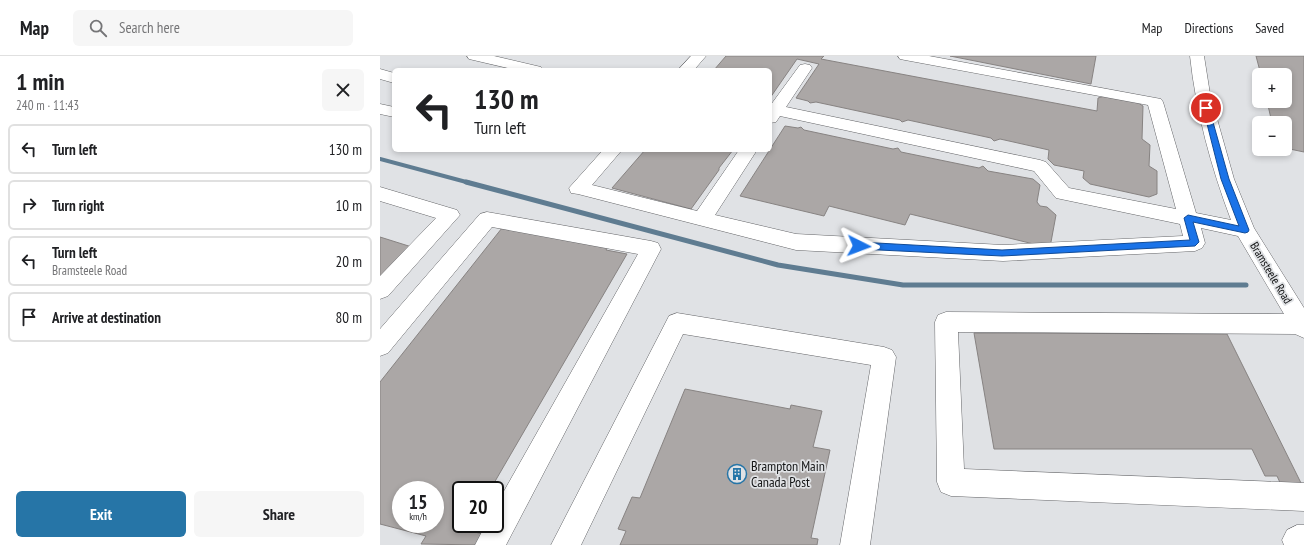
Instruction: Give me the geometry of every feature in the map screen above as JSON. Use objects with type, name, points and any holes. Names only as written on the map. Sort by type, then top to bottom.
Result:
[{"type":"street","points":[[474,56],[527,68]]},
{"type":"street","points":[[688,68],[699,56]]},
{"type":"street","points":[[611,152],[578,188],[796,242],[1002,253],[1195,242],[1155,102],[905,56]]},
{"type":"street","name":"Bramsteele Road","points":[[1197,56],[1202,94],[1225,179],[1245,230],[1303,326]]},
{"type":"street","points":[[805,68],[772,114],[1040,166],[1063,193],[1245,230]]},
{"type":"street","points":[[380,74],[392,77]]},
{"type":"street","points":[[380,109],[392,112]]},
{"type":"street","points":[[702,219],[747,152]]},
{"type":"street","points":[[380,194],[450,215],[380,290]]},
{"type":"street","points":[[380,346],[487,219],[651,249],[490,545]]},
{"type":"street","points":[[1303,326],[946,322],[951,482],[1304,497]]},
{"type":"street","points":[[566,545],[677,323],[884,357],[855,545]]},
{"type":"building","points":[[726,56],[824,56],[821,59],[1097,111],[1098,98],[1105,96],[1135,101],[1143,106],[1142,139],[1150,145],[1149,166],[1157,171],[1157,194],[1149,197],[1090,184],[1083,178],[1084,171],[1054,165],[1048,159],[1049,150],[1000,139],[994,141],[991,138],[908,120],[902,122],[900,120],[816,102],[810,103],[808,101],[796,98],[819,64],[797,59],[772,95],[772,68],[716,68]]},
{"type":"building","points":[[950,56],[1096,56],[1091,84]]},
{"type":"building","points":[[1256,56],[1304,56],[1304,152],[1292,149],[1292,116],[1270,116],[1269,108],[1292,108],[1292,68],[1259,68]]},
{"type":"building","points":[[785,126],[801,127],[804,130],[893,149],[898,148],[901,152],[979,168],[983,166],[988,171],[1033,179],[1040,185],[1037,202],[1040,206],[1047,207],[1056,215],[1051,242],[1042,246],[910,214],[905,225],[829,206],[824,216],[740,196],[768,152],[772,152],[772,146]]},
{"type":"building","points":[[643,152],[731,152],[691,209],[612,188]]},
{"type":"building","points":[[502,228],[608,246],[606,250],[627,254],[495,481],[452,481],[452,533],[479,533],[487,535],[481,545],[421,544],[426,536],[414,533],[444,533],[444,481],[392,481],[392,527],[380,524],[380,382]]},
{"type":"building","points":[[380,237],[415,248],[380,283]]},
{"type":"building","points":[[974,333],[1227,334],[1303,487],[1282,487],[1277,476],[1265,476],[1252,449],[994,449]]},
{"type":"building","name":"Brampton Main Canada Post","points":[[685,389],[790,409],[791,405],[822,411],[813,447],[830,450],[811,538],[818,539],[817,545],[620,545],[626,531],[618,529],[632,497],[640,498]]},
{"type":"waterway","points":[[380,159],[470,183]]},
{"type":"waterway","points":[[466,182],[778,265],[903,285],[1246,285]]},
{"type":"place","name":"Brampton Main Canada Post","points":[[737,474]]},
{"type":"route","points":[[859,246],[1002,253],[1195,242],[1188,218],[1245,230],[1225,179],[1206,108]]}]
